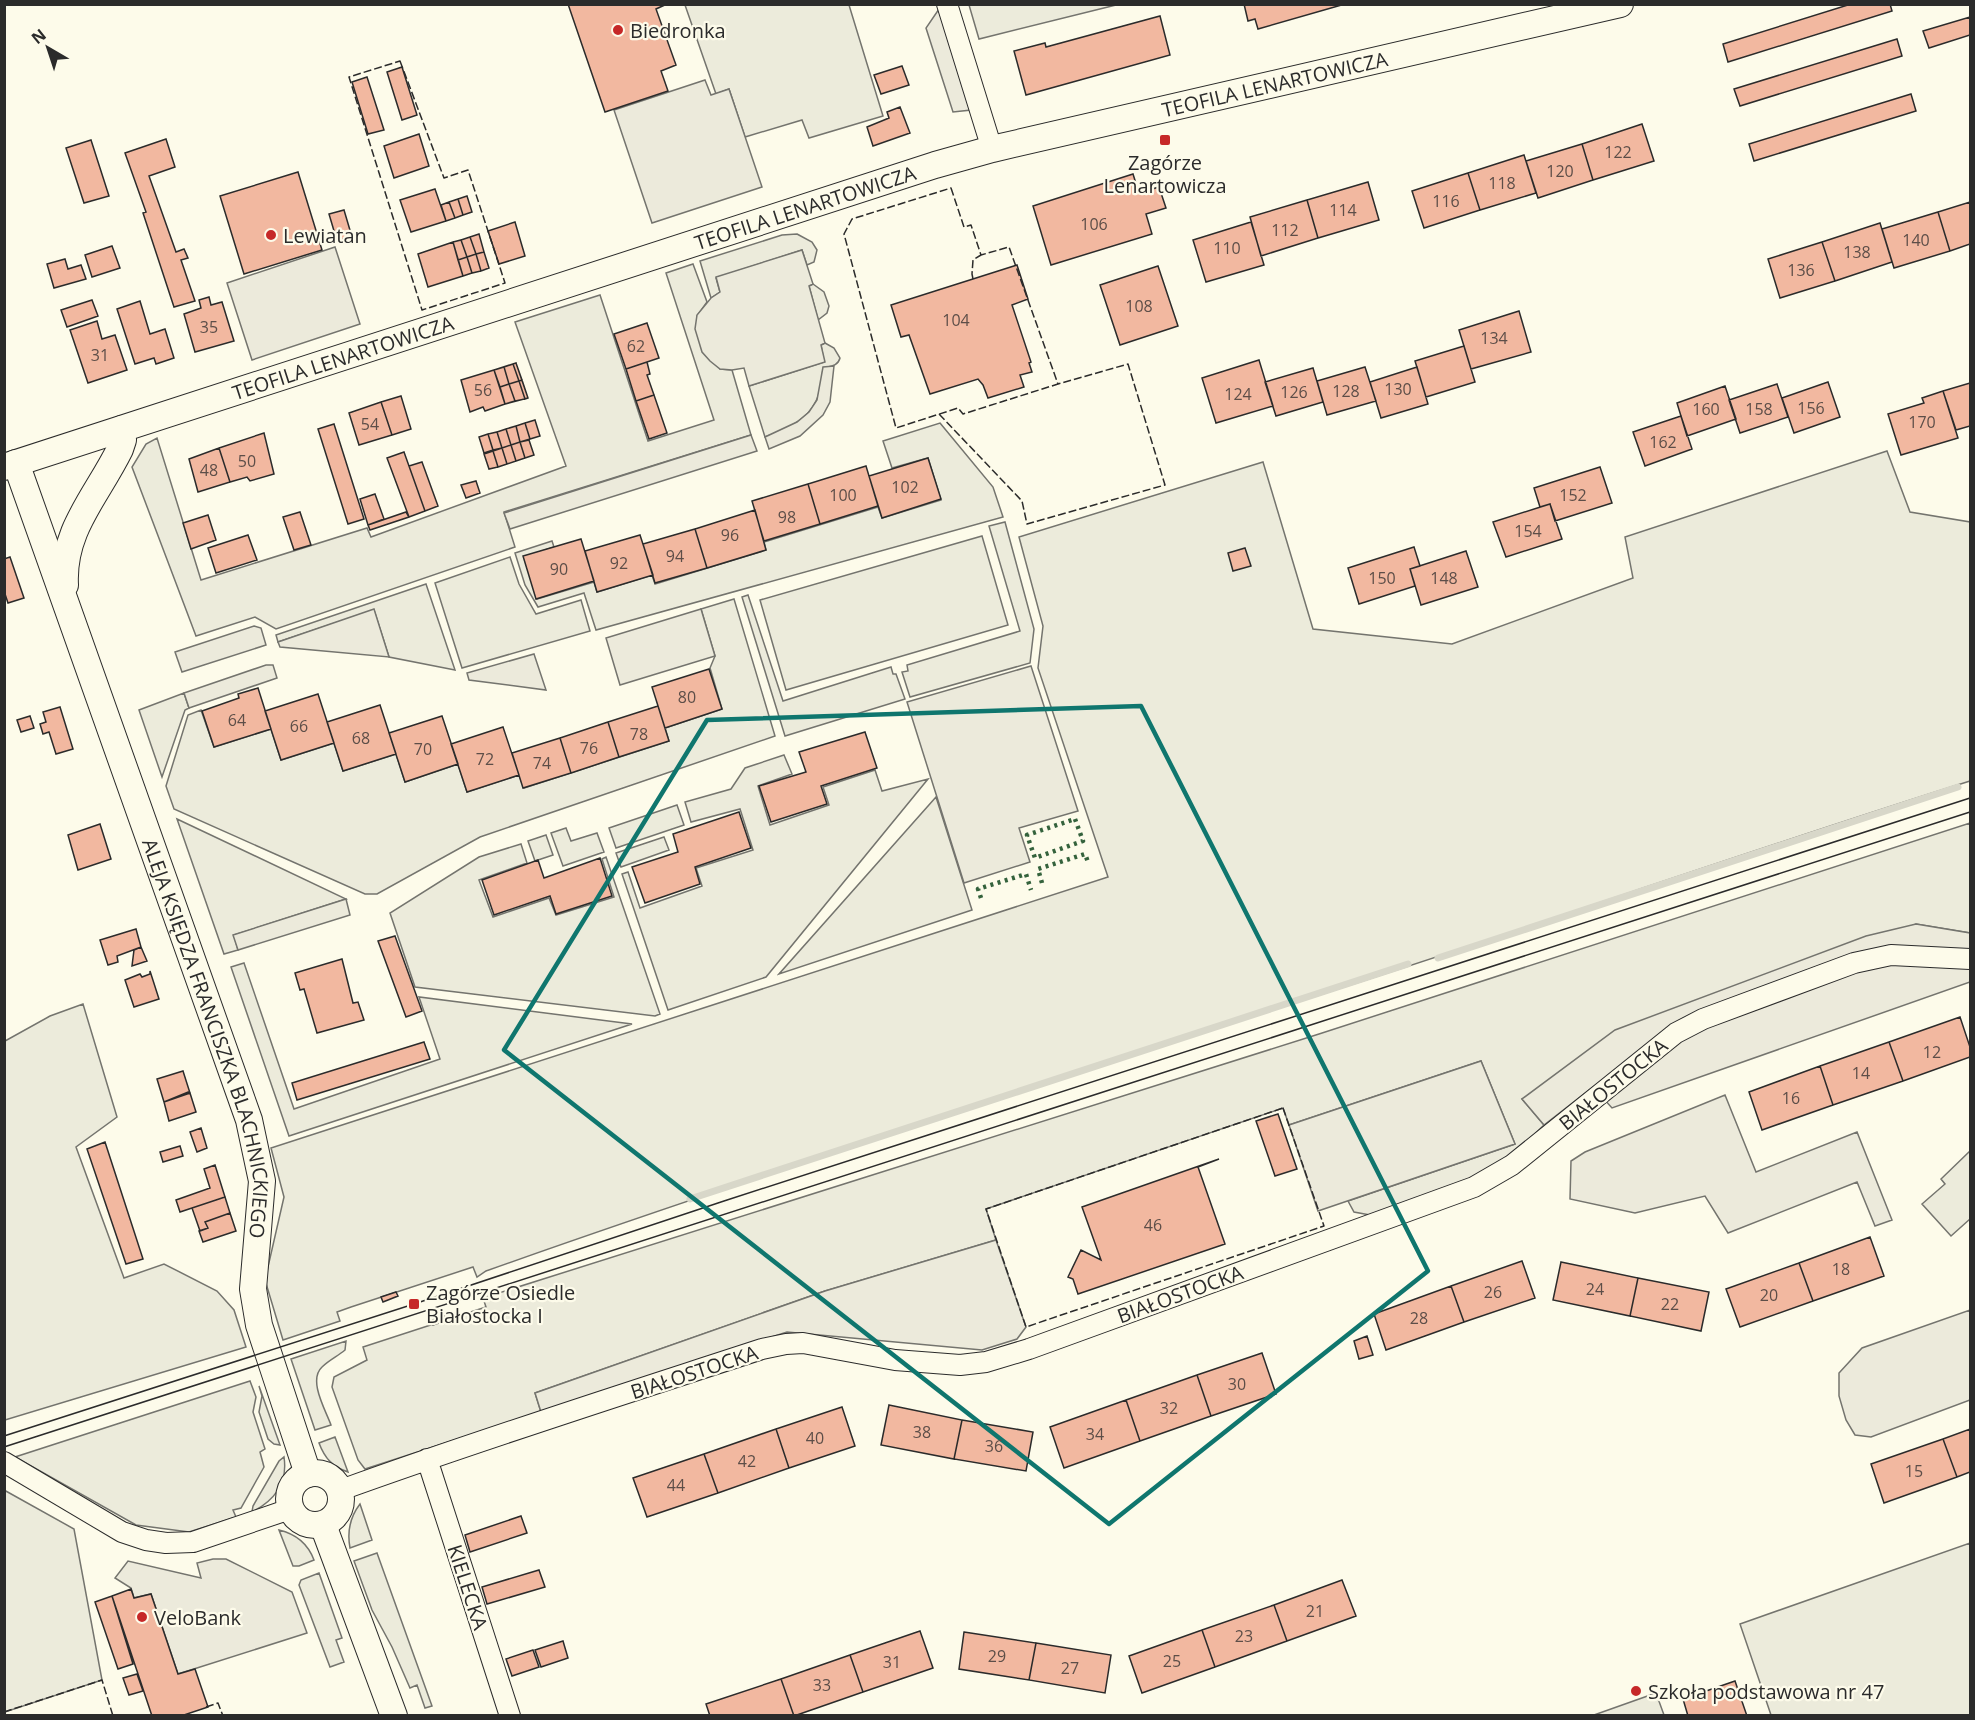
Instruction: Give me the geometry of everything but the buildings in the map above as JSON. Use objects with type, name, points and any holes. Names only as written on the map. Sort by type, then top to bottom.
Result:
[{"type":"street","points":[[947,4],[993,149]]},
{"type":"street","name":"TEOFILA LENARTOWICZA","points":[[10,465],[828,200],[993,149],[1620,4]]},
{"type":"street","name":"ALEJA KSIĘDZA FRANCISZKA BLACHNICKIEGO","points":[[68,608],[64,572],[69,544],[78,522],[120,449],[123,440],[122,429]]},
{"type":"street","name":"ALEJA KSIĘDZA FRANCISZKA BLACHNICKIEGO","points":[[10,465],[68,608],[249,1120],[262,1181],[254,1265],[255,1307],[308,1474]]},
{"type":"street","name":"BIAŁOSTOCKA","points":[[340,1490],[427,1459],[762,1349],[786,1344],[803,1343],[895,1360],[960,1365],[986,1362],[1029,1349],[1474,1187],[1512,1165],[1676,1034],[1703,1019],[1863,961],[1891,955],[1971,959]]},
{"type":"street","name":"KIELECKA","points":[[427,1459],[510,1716]]},
{"type":"street","points":[[4,1462],[122,1532],[146,1540],[166,1543],[193,1542],[290,1509]]},
{"type":"street","points":[[318,1473],[328,1476],[340,1490],[341,1507],[337,1515],[323,1525],[307,1525],[300,1521],[290,1509],[290,1491],[294,1484],[308,1474],[318,1473]]},
{"type":"street","points":[[323,1525],[394,1716]]},
{"type":"highlighted area","points":[[1141,706],[1428,1271],[1109,1524],[504,1050],[707,720]]},
{"type":"shaded area","points":[[969,4],[1116,5],[979,39]]},
{"type":"shaded area","points":[[685,5],[849,5],[883,116],[809,138],[802,120],[745,137],[729,89],[716,94]]},
{"type":"shaded area","points":[[939,9],[971,110],[953,112],[926,28]]},
{"type":"shaded area","points":[[705,80],[711,95],[729,89],[762,187],[652,223],[614,110]]},
{"type":"shaded area","points":[[797,234],[812,242],[817,250],[814,262],[807,265],[802,250],[716,278],[720,292],[711,298],[700,261],[782,235]]},
{"type":"shaded area","points":[[335,247],[360,324],[252,360],[227,283]]},
{"type":"shaded area","points":[[802,250],[813,284],[809,286],[825,343],[821,345],[825,362],[749,386],[744,368],[720,369],[702,352],[695,329],[697,315],[711,298],[720,292],[716,277]]},
{"type":"shaded area","points":[[693,264],[707,302],[697,316],[720,369],[732,370],[751,435],[504,512],[515,547],[276,629],[255,617],[196,636],[132,467],[146,444],[157,438],[201,580],[367,528],[371,537],[566,466],[515,322],[600,295],[648,441],[714,420],[666,273]]},
{"type":"shaded area","points":[[813,284],[824,292],[829,306],[827,313],[818,320],[809,286]]},
{"type":"shaded area","points":[[825,343],[834,348],[840,358],[836,364],[823,368],[819,393],[812,408],[794,424],[765,437],[749,386],[824,362],[821,345]]},
{"type":"shaded area","points":[[834,366],[830,402],[823,415],[800,436],[769,449],[765,437],[797,422],[809,412],[817,400],[823,367]]},
{"type":"shaded area","points":[[940,423],[993,487],[1003,517],[596,630],[584,593],[538,607],[525,585],[515,553],[552,541],[554,547],[524,557],[537,599],[594,582],[597,592],[652,575],[655,584],[766,550],[764,542],[878,507],[882,518],[941,500],[928,458],[892,468],[883,441]]},
{"type":"shaded area","points":[[751,435],[757,451],[510,529],[504,513]]},
{"type":"shaded area","points":[[1887,451],[1910,512],[1970,522],[1970,781],[820,1157],[597,1232],[486,1271],[477,1277],[473,1267],[351,1307],[337,1312],[340,1321],[283,1340],[265,1280],[284,1197],[271,1148],[1108,877],[1038,668],[1043,626],[1019,537],[1263,462],[1313,629],[1452,644],[1633,578],[1625,537]]},
{"type":"shaded area","points":[[1005,522],[1034,629],[1030,663],[910,697],[902,672],[908,671],[907,665],[1020,631],[989,526]]},
{"type":"shaded area","points":[[982,536],[1008,625],[786,690],[760,600]]},
{"type":"shaded area","points":[[510,557],[519,584],[536,614],[581,600],[590,631],[462,668],[435,583]]},
{"type":"shaded area","points":[[426,584],[455,670],[389,657],[374,610],[278,642],[276,635]]},
{"type":"shaded area","points":[[748,595],[783,701],[891,667],[905,699],[785,736],[742,597]]},
{"type":"shaded area","points":[[734,599],[775,736],[480,837],[377,894],[365,894],[174,809],[166,786],[188,715],[201,710],[214,747],[271,729],[281,760],[334,743],[343,771],[396,754],[405,782],[458,764],[467,792],[519,775],[524,788],[669,741],[665,728],[722,709],[710,668],[715,656],[701,609]]},
{"type":"shaded area","points":[[374,609],[389,657],[280,647],[278,642]]},
{"type":"shaded area","points":[[701,609],[715,656],[620,685],[606,638]]},
{"type":"shaded area","points":[[254,626],[261,628],[266,645],[182,672],[175,652]]},
{"type":"shaded area","points":[[534,654],[546,690],[469,680],[467,673]]},
{"type":"shaded area","points":[[266,665],[273,665],[277,678],[189,708],[184,693]]},
{"type":"shaded area","points":[[1031,666],[1078,811],[1019,828],[1030,862],[964,883],[907,702]]},
{"type":"shaded area","points":[[184,693],[189,708],[185,710],[162,777],[139,710]]},
{"type":"shaded area","points":[[784,755],[792,774],[758,786],[770,825],[829,805],[823,787],[875,770],[882,791],[928,779],[766,977],[668,1010],[622,874],[628,872],[640,908],[702,886],[696,868],[753,850],[740,809],[691,822],[685,802],[731,789],[745,768]]},
{"type":"shaded area","points":[[936,797],[972,910],[779,974]]},
{"type":"shaded area","points":[[677,805],[684,825],[616,848],[609,828]]},
{"type":"shaded area","points":[[177,819],[346,899],[234,935],[238,950],[224,954]]},
{"type":"shaded area","points":[[1970,823],[1970,933],[1916,924],[1522,1099],[1544,1125],[1511,1157],[1477,1178],[1370,1215],[1354,1212],[1348,1201],[1515,1144],[1481,1061],[1289,1125],[1283,1108],[986,1209],[996,1240],[825,1291],[535,1393],[541,1412],[365,1469],[358,1460],[332,1387],[334,1377],[367,1360],[363,1347],[486,1307],[483,1298],[1319,1034]]},
{"type":"shaded area","points":[[566,828],[571,841],[597,833],[604,852],[563,866],[551,833]]},
{"type":"shaded area","points":[[546,835],[553,855],[535,861],[528,841]]},
{"type":"shaded area","points":[[664,837],[669,850],[621,867],[616,853]]},
{"type":"shaded area","points":[[521,844],[527,863],[479,880],[493,917],[549,898],[556,915],[614,897],[602,859],[606,857],[660,1014],[655,1016],[415,987],[390,913],[479,857]]},
{"type":"shaded area","points":[[346,899],[350,915],[238,950],[233,935]]},
{"type":"shaded area","points":[[1916,924],[1970,933],[1970,982],[1612,1108],[1593,1087],[1544,1125],[1522,1099],[1615,1030],[1866,936]]},
{"type":"shaded area","points":[[244,963],[294,1109],[440,1059],[419,997],[632,1024],[289,1136],[231,967]]},
{"type":"shaded area","points":[[83,1004],[117,1117],[76,1147],[124,1278],[164,1264],[217,1291],[234,1310],[246,1347],[5,1420],[5,1041],[50,1016]]},
{"type":"shaded area","points":[[1481,1061],[1515,1144],[1318,1211],[1289,1125]]},
{"type":"shaded area","points":[[1725,1095],[1756,1172],[1857,1132],[1892,1220],[1875,1226],[1857,1182],[1728,1233],[1705,1196],[1635,1213],[1570,1199],[1571,1161],[1585,1152]]},
{"type":"shaded area","points":[[1970,1151],[1970,1219],[1951,1236],[1922,1204],[1945,1184],[1941,1179]]},
{"type":"shaded area","points":[[996,1240],[1026,1327],[1017,1339],[982,1350],[787,1332],[541,1412],[535,1393],[825,1291]]},
{"type":"shaded area","points":[[1970,1310],[1970,1400],[1871,1437],[1855,1435],[1846,1420],[1839,1396],[1839,1373],[1862,1348]]},
{"type":"shaded area","points":[[346,1341],[345,1350],[322,1367],[318,1373],[319,1395],[331,1425],[315,1430],[291,1359]]},
{"type":"shaded area","points":[[250,1381],[256,1397],[253,1412],[265,1449],[260,1452],[264,1467],[241,1508],[233,1510],[236,1517],[189,1532],[136,1525],[15,1457]]},
{"type":"shaded area","points":[[259,1386],[280,1445],[268,1439],[259,1412],[262,1396]]},
{"type":"shaded area","points":[[335,1437],[348,1472],[330,1462],[319,1443]]},
{"type":"shaded area","points":[[284,1457],[284,1475],[278,1490],[260,1508],[252,1512],[253,1506],[279,1461]]},
{"type":"shaded area","points":[[4,1490],[74,1529],[102,1680],[5,1712]]},
{"type":"shaded area","points":[[360,1504],[372,1540],[350,1548],[350,1525]]},
{"type":"shaded area","points":[[279,1530],[301,1540],[314,1560],[293,1566]]},
{"type":"shaded area","points":[[1970,1543],[1970,1715],[1771,1715],[1740,1624]]},
{"type":"shaded area","points":[[377,1553],[432,1706],[425,1708],[417,1685],[410,1688],[372,1610],[354,1561]]},
{"type":"shaded area","points":[[226,1559],[292,1592],[307,1633],[178,1674],[151,1594],[134,1598],[131,1588],[115,1578],[128,1561],[201,1578],[197,1563]]},
{"type":"shaded area","points":[[319,1573],[342,1638],[336,1640],[344,1662],[330,1667],[299,1585],[301,1580]]},
{"type":"shaded area","points":[[1656,1693],[1664,1715],[1594,1715]]},
{"type":"waterway","points":[[1438,958],[1958,787]]},
{"type":"waterway","points":[[690,1199],[1408,964]]},
{"type":"tram line","points":[[4,1436],[1970,798]]},
{"type":"tram line","points":[[4,1447],[1970,812]]},
{"type":"hedge","points":[[1075,819],[1083,841],[1035,858],[1027,835],[1075,819]]},
{"type":"hedge","points":[[1042,883],[1038,869],[1085,854],[1088,862]]},
{"type":"hedge","points":[[981,898],[978,889],[1026,874],[1031,890]]},
{"type":"fence","points":[[400,61],[444,178],[468,170],[505,283],[422,310],[349,77],[400,61]]},
{"type":"fence","points":[[951,188],[964,227],[971,225],[981,255],[1009,247],[1058,384],[963,414],[958,408],[896,428],[844,234],[852,219],[951,188]]},
{"type":"fence","points":[[973,279],[973,260],[981,255]]},
{"type":"fence","points":[[939,414],[1022,501],[1027,524],[1165,485],[1128,364],[1058,384]]},
{"type":"fence","points":[[1283,1108],[1324,1226],[1026,1327],[986,1209],[1283,1108]]},
{"type":"fence","points":[[4,1712],[102,1680],[113,1716]]},
{"type":"fence","points":[[206,1707],[218,1703],[223,1716]]},
{"type":"place","name":"Biedronka","points":[[618,30]]},
{"type":"place","name":"Zagórze Lenartowicza","points":[[1165,140]]},
{"type":"place","name":"Lewiatan","points":[[271,235]]},
{"type":"place","name":"Zagórze Osiedle Białostocka I","points":[[414,1304]]},
{"type":"place","name":"VeloBank","points":[[142,1617]]},
{"type":"place","name":"Szkoła podstawowa nr 47","points":[[1636,1691]]}]
